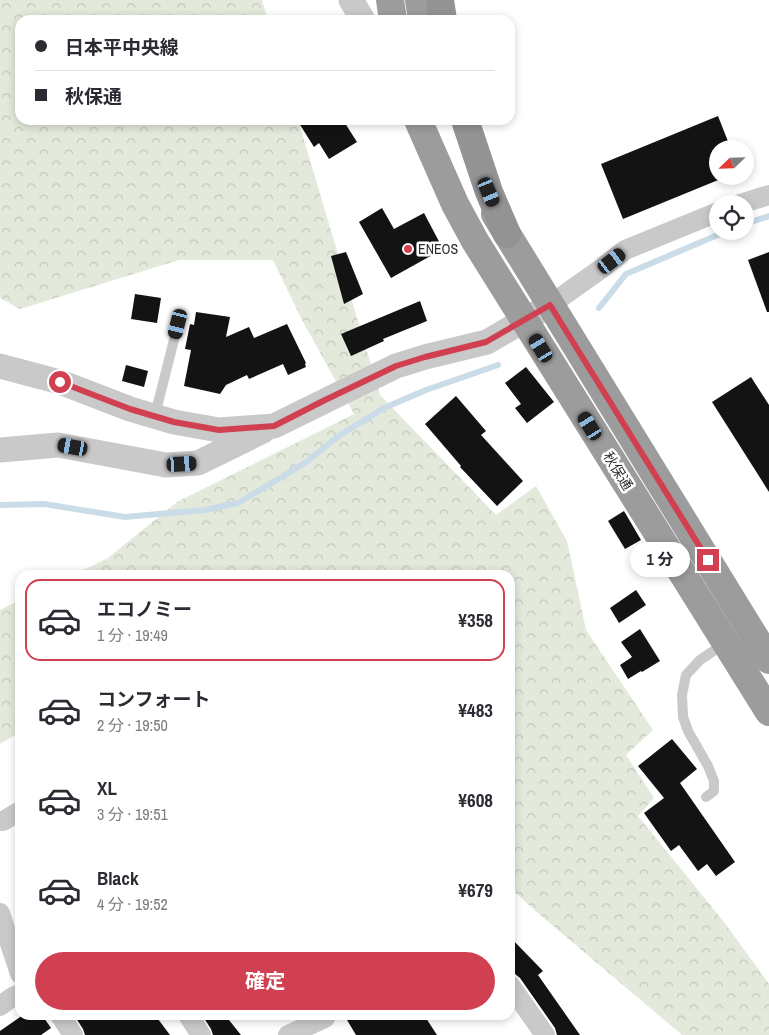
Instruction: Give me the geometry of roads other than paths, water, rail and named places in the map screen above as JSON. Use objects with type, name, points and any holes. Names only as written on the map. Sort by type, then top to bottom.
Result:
[{"type":"highway","points":[[390,0],[392,15]]},
{"type":"highway","points":[[419,0],[421,15]]},
{"type":"highway","points":[[440,0],[442,15]]},
{"type":"highway","name":"秋保通","points":[[418,125],[455,204],[475,241],[769,712]]},
{"type":"highway","points":[[453,125],[484,195],[506,234],[769,660]]},
{"type":"highway","points":[[467,125],[489,192],[506,234]]},
{"type":"street","points":[[351,0],[360,15]]},
{"type":"street","points":[[754,200],[769,195]]},
{"type":"street","points":[[0,450],[58,445],[166,464],[198,463],[396,366],[486,342],[550,305],[598,272],[625,250],[709,216]]},
{"type":"street","points":[[0,366],[60,382],[130,409],[174,422],[219,430],[274,426]]},
{"type":"street","points":[[0,912],[15,958]]},
{"type":"street","points":[[515,993],[545,1035]]},
{"type":"street","points":[[0,1006],[15,996]]},
{"type":"street","points":[[63,1020],[73,1035]]},
{"type":"street","points":[[191,1020],[201,1035]]},
{"type":"street","points":[[288,1035],[321,1020]]},
{"type":"lane","points":[[154,416],[178,324]]},
{"type":"lane","points":[[706,797],[714,791],[714,781],[682,717],[682,695],[686,675],[700,660],[726,642]]},
{"type":"waterway","points":[[754,221],[769,216]]},
{"type":"waterway","points":[[599,308],[626,274],[709,239]]},
{"type":"waterway","points":[[0,505],[44,504],[125,517],[204,510],[238,503],[305,463],[340,435],[384,408],[426,390],[498,365]]},
{"type":"place","name":"ENEOS","points":[[408,249]]}]
